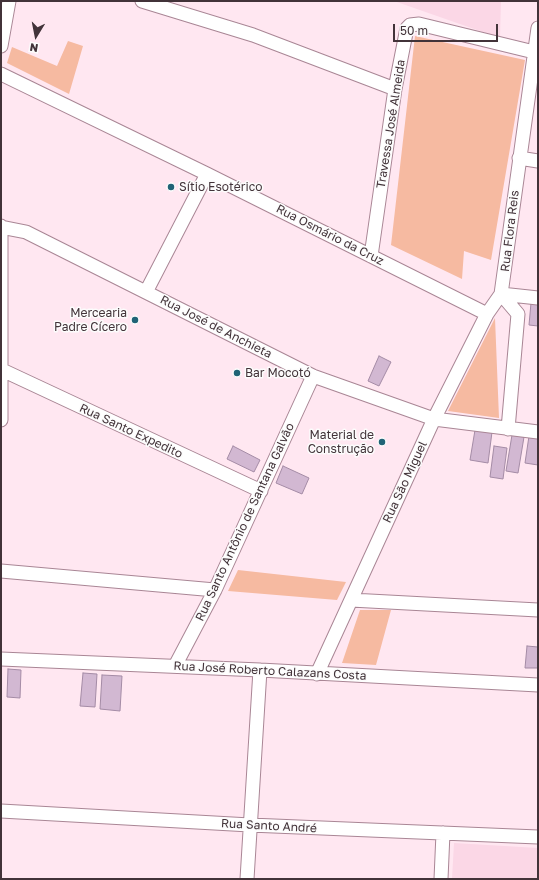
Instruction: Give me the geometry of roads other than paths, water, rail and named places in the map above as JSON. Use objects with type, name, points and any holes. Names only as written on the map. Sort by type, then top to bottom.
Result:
[{"type":"street","points":[[1,46],[9,1]]},
{"type":"street","points":[[142,1],[253,35],[395,89]]},
{"type":"street","name":"Travessa José Almeida","points":[[371,256],[395,89],[406,31],[410,25],[419,24],[534,52]]},
{"type":"street","name":"Rua Flora Reis","points":[[501,294],[538,28]]},
{"type":"street","name":"Rua Osmário da Cruz","points":[[1,74],[207,174],[487,314]]},
{"type":"street","points":[[519,158],[538,161]]},
{"type":"street","points":[[146,292],[207,174]]},
{"type":"street","points":[[1,227],[1,420]]},
{"type":"street","name":"Rua José de Anchieta","points":[[1,227],[26,232],[313,376],[434,419],[538,432]]},
{"type":"street","points":[[501,294],[538,298]]},
{"type":"street","points":[[501,294],[518,314],[508,429]]},
{"type":"street","name":"Rua São Miguel","points":[[317,674],[434,419],[487,314],[501,294]]},
{"type":"street","name":"Rua Santo Expedito","points":[[2,370],[261,491]]},
{"type":"street","name":"Rua Santo Antônio de Santana Galvão","points":[[174,666],[215,590],[313,376]]},
{"type":"street","points":[[1,571],[215,590]]},
{"type":"street","points":[[351,600],[538,610]]},
{"type":"street","name":"Rua José Roberto Calazans Costa","points":[[1,659],[260,670],[538,686]]},
{"type":"street","points":[[247,879],[260,670]]},
{"type":"street","name":"Rua Santo André","points":[[1,811],[250,825],[538,838]]},
{"type":"street","points":[[441,879],[443,834]]},
{"type":"place","name":"Sítio Esotérico","points":[[171,187]]},
{"type":"place","name":"Mercearia Padre Cícero","points":[[135,320]]},
{"type":"place","name":"Bar Mocotó","points":[[237,373]]},
{"type":"place","name":"Material de Construção","points":[[382,442]]}]
